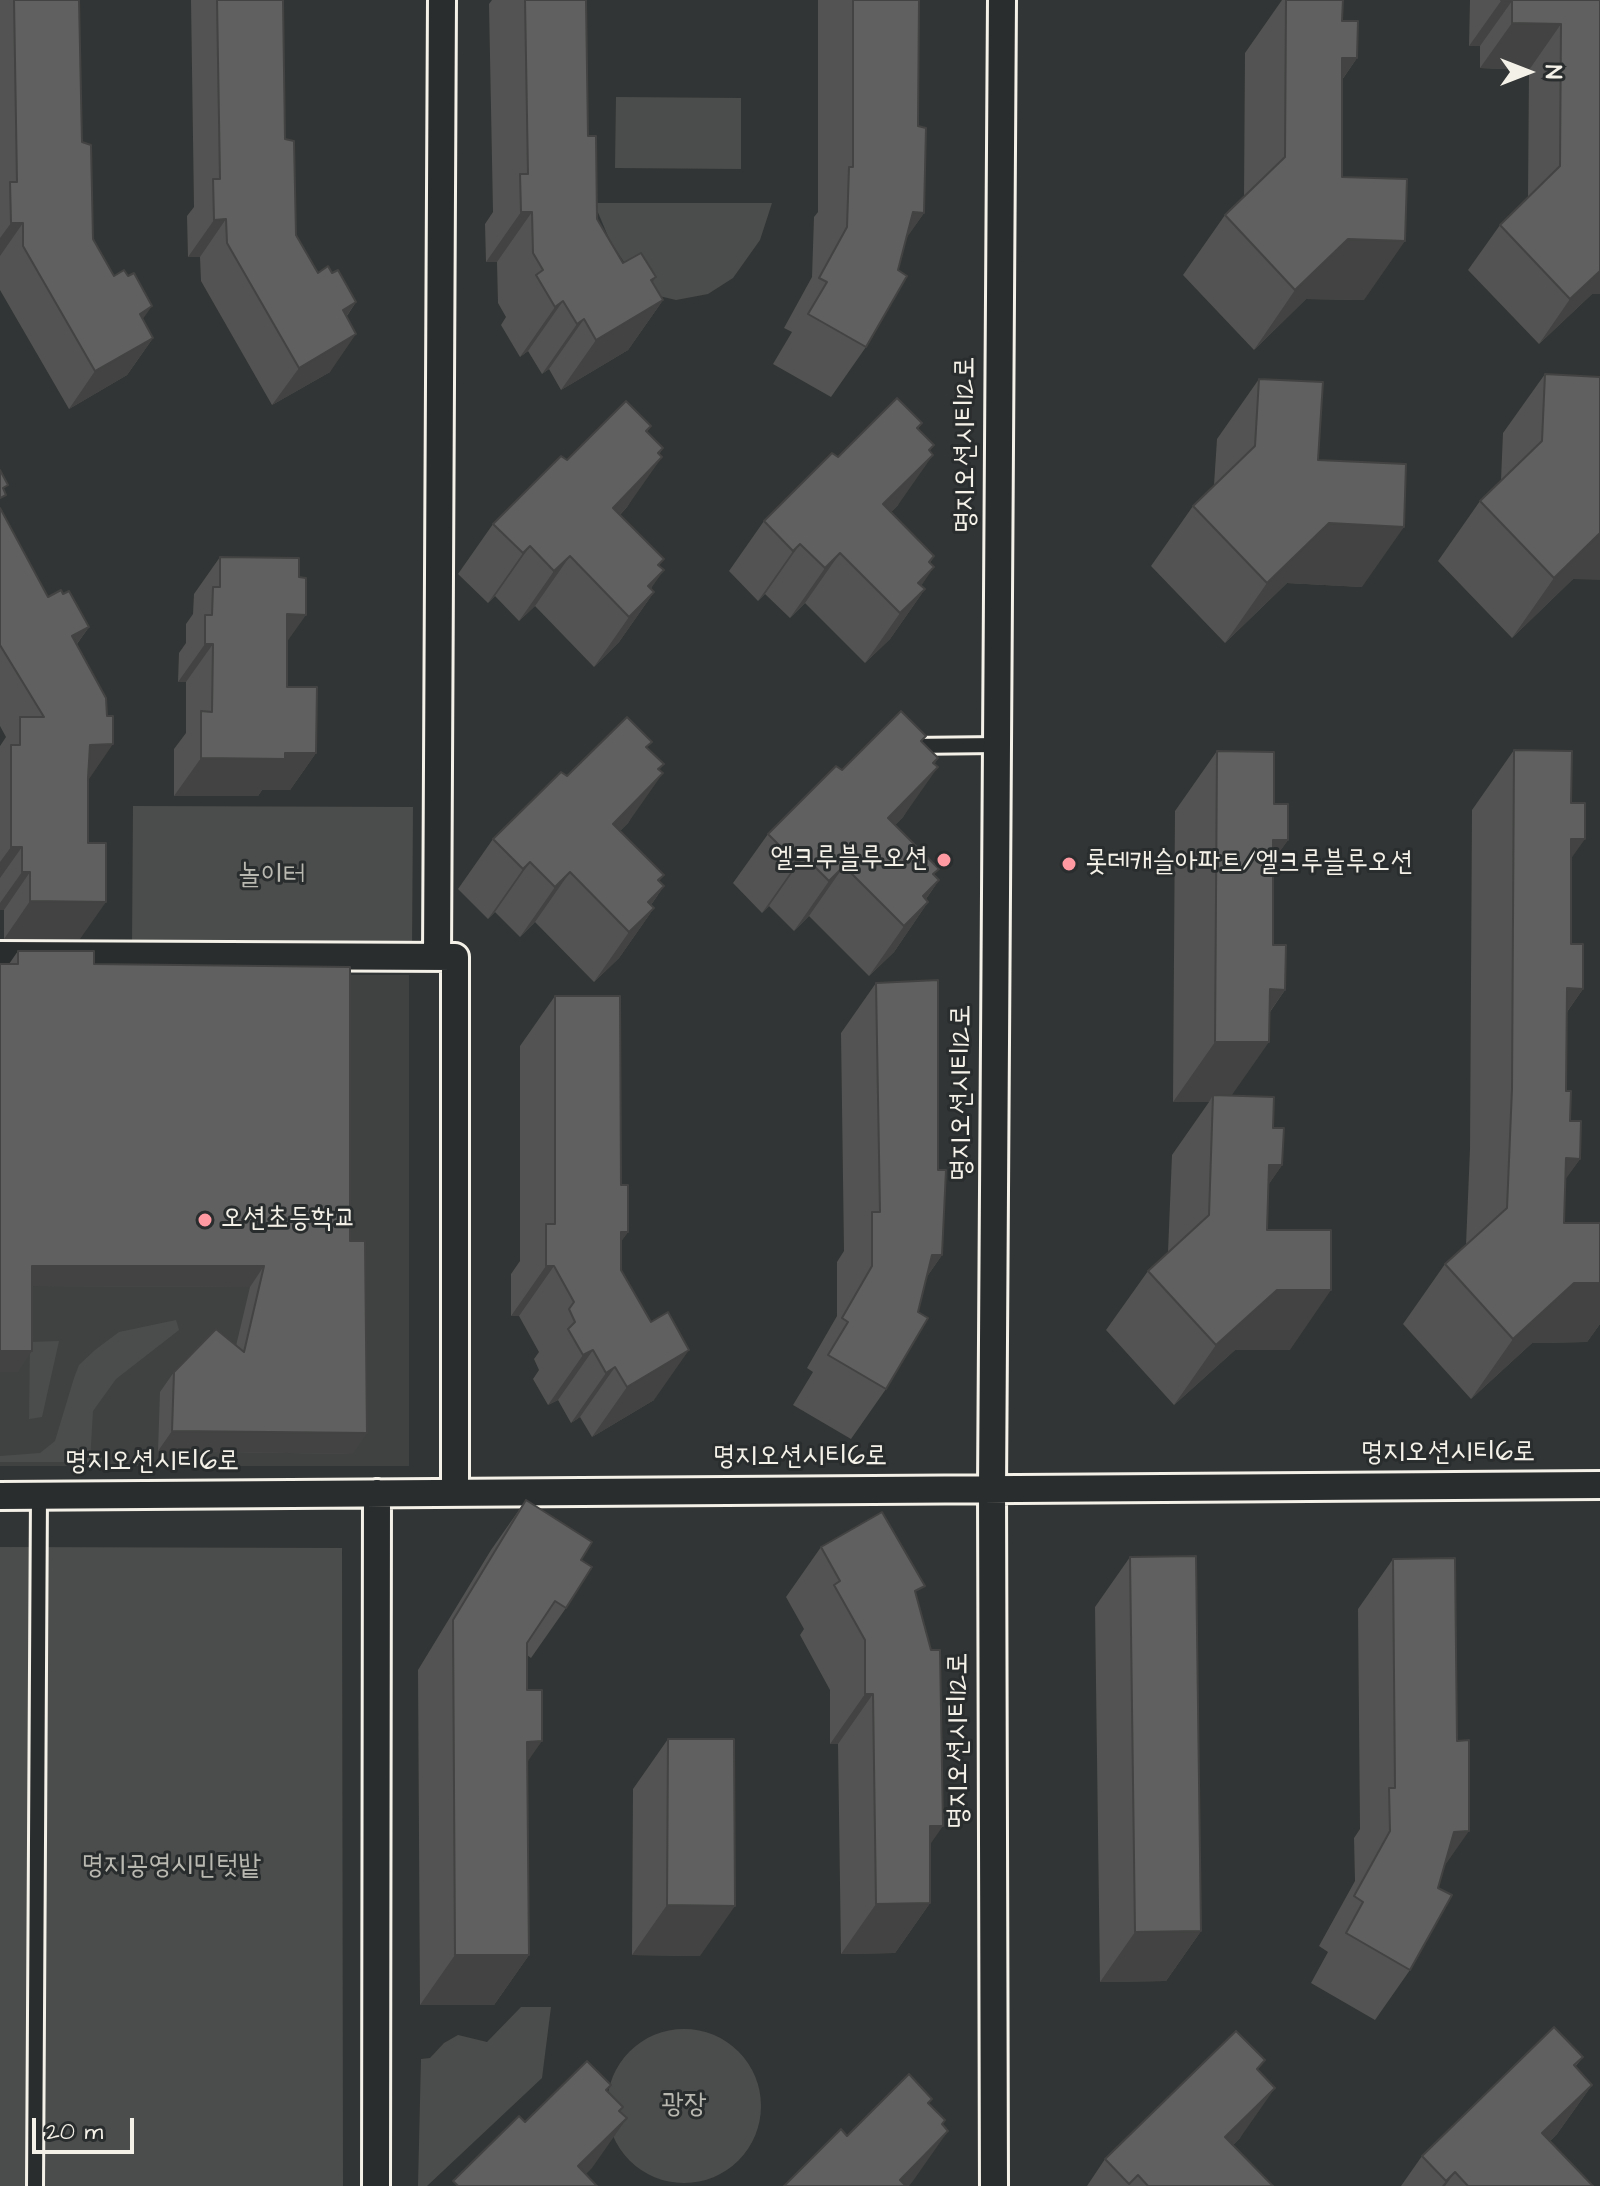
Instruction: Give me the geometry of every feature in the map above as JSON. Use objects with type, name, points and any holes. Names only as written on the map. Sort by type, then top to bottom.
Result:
[{"type":"street","points":[[437,957],[442,0]]},
{"type":"street","name":"명지오션시티12로","points":[[994,2186],[992,1489],[1002,0]]},
{"type":"street","points":[[0,955],[455,957],[455,1492]]},
{"type":"street","name":"명지오션시티6로","points":[[0,1496],[1600,1485]]},
{"type":"street","points":[[376,2186],[377,1493]]},
{"type":"lane","points":[[910,746],[997,745]]},
{"type":"lane","points":[[35,2186],[39,1495]]},
{"type":"shaded area","name":"오션초등학교","points":[[0,975],[409,975],[409,1466],[0,1466]]},
{"type":"green space","points":[[616,97],[741,98],[741,169],[615,168]]},
{"type":"green space","points":[[594,203],[772,203],[760,240],[733,278],[708,294],[676,300],[659,296],[632,274],[610,241]]},
{"type":"green space","name":"놀이터","points":[[133,806],[413,807],[412,949],[132,948]]},
{"type":"green space","points":[[176,1320],[179,1330],[116,1379],[93,1411],[90,1462],[0,1462],[0,1456],[40,1453],[55,1441],[79,1365],[95,1350],[119,1332]]},
{"type":"green space","points":[[59,1341],[42,1417],[29,1419],[30,1342]]},
{"type":"green space","name":"명지공영시민텃밭","points":[[0,1547],[342,1548],[343,2186],[0,2186]]},
{"type":"green space","points":[[521,2007],[551,2007],[542,2078],[427,2186],[418,2186],[421,2059],[430,2058],[444,2043],[458,2035],[487,2042]]},
{"type":"green space","name":"광장","points":[[684,2029],[713,2035],[738,2052],[755,2077],[761,2106],[755,2135],[738,2160],[713,2177],[684,2183],[655,2177],[630,2160],[613,2135],[607,2106],[613,2077],[630,2052],[655,2035]]},
{"type":"building","points":[[14,0],[79,0],[82,142],[91,145],[93,239],[114,276],[124,270],[128,276],[134,273],[152,306],[140,314],[153,338],[95,371],[23,246],[23,223],[11,223],[10,182],[17,182]]},
{"type":"building","points":[[217,0],[283,0],[285,139],[294,141],[296,235],[318,273],[328,266],[332,273],[338,270],[356,302],[343,310],[356,334],[299,368],[227,243],[226,219],[214,220],[213,179],[220,179]]},
{"type":"building","points":[[525,0],[586,0],[588,136],[596,136],[597,219],[623,263],[641,253],[656,277],[651,280],[663,300],[596,340],[584,319],[577,324],[563,301],[555,307],[536,275],[543,270],[533,253],[532,212],[521,212],[520,174],[528,174]]},
{"type":"building","points":[[853,0],[919,0],[918,126],[926,128],[924,213],[913,212],[898,270],[907,276],[866,347],[808,314],[827,282],[819,278],[847,227],[849,167],[853,167]]},
{"type":"building","points":[[1286,0],[1343,0],[1342,21],[1358,21],[1357,58],[1342,58],[1342,177],[1407,179],[1405,241],[1348,239],[1295,290],[1225,215],[1285,157]]},
{"type":"building","points":[[1501,0],[1600,0],[1600,271],[1570,299],[1500,225],[1560,166],[1561,24],[1512,23],[1512,1]]},
{"type":"building","points":[[1545,374],[1600,377],[1600,533],[1554,578],[1480,501],[1542,441]]},
{"type":"building","points":[[1259,379],[1323,382],[1318,460],[1406,464],[1404,527],[1329,523],[1267,583],[1193,506],[1255,446]]},
{"type":"building","points":[[897,398],[922,423],[917,428],[934,445],[929,450],[933,455],[883,504],[934,556],[929,562],[934,567],[918,583],[925,589],[900,613],[840,553],[825,568],[800,544],[793,551],[764,521],[832,453],[838,457]]},
{"type":"building","points":[[626,401],[651,426],[646,431],[663,448],[658,453],[662,457],[613,508],[664,559],[658,565],[664,570],[648,586],[654,592],[629,617],[570,556],[554,571],[530,546],[523,553],[493,524],[561,456],[567,460]]},
{"type":"building","points":[[0,470],[8,485],[3,488],[6,495],[0,498]]},
{"type":"building","points":[[0,508],[48,597],[61,590],[63,594],[69,591],[89,627],[72,636],[106,698],[107,716],[113,716],[113,744],[90,745],[88,778],[88,843],[106,843],[106,902],[30,901],[30,872],[22,872],[22,847],[11,847],[11,745],[20,745],[20,717],[44,717],[0,645]]},
{"type":"building","points":[[220,557],[299,558],[299,577],[306,578],[306,615],[287,614],[287,687],[317,687],[316,753],[285,753],[285,759],[201,758],[201,711],[212,712],[213,644],[205,644],[205,615],[212,615],[213,587],[220,587]]},
{"type":"building","points":[[901,711],[926,736],[921,741],[938,758],[933,763],[938,767],[888,818],[939,869],[933,874],[939,880],[923,896],[928,902],[904,926],[844,866],[829,881],[804,856],[797,863],[768,834],[836,766],[842,770]]},
{"type":"building","points":[[627,717],[652,742],[646,747],[664,764],[658,769],[663,773],[613,824],[664,875],[658,880],[664,886],[648,902],[654,908],[629,932],[570,872],[555,887],[530,862],[523,869],[493,839],[561,772],[567,776]]},
{"type":"building","points":[[1514,750],[1572,751],[1571,803],[1585,803],[1585,839],[1571,839],[1571,944],[1583,944],[1583,989],[1567,988],[1566,1091],[1571,1091],[1570,1121],[1581,1121],[1580,1159],[1566,1158],[1564,1223],[1600,1223],[1600,1283],[1574,1283],[1513,1339],[1445,1264],[1507,1208],[1512,1089]]},
{"type":"building","points":[[1217,751],[1274,752],[1274,804],[1288,804],[1288,840],[1273,840],[1273,945],[1286,945],[1285,990],[1270,989],[1269,1042],[1215,1042]]},
{"type":"building","name":"오션초등학교","points":[[18,951],[94,951],[94,964],[350,967],[350,1241],[365,1241],[367,1433],[172,1431],[174,1372],[216,1329],[244,1352],[264,1266],[32,1266],[32,1351],[0,1351],[0,964],[18,964]]},
{"type":"building","points":[[938,980],[938,1170],[946,1170],[942,1255],[932,1255],[918,1312],[928,1318],[886,1389],[828,1355],[848,1322],[842,1318],[872,1266],[872,1212],[880,1212],[876,983]]},
{"type":"building","points":[[555,996],[620,996],[621,1185],[628,1185],[628,1232],[621,1232],[621,1270],[651,1322],[668,1312],[689,1350],[627,1387],[615,1367],[606,1373],[593,1350],[583,1355],[568,1329],[575,1322],[569,1309],[574,1302],[554,1266],[546,1266],[546,1224],[555,1224]]},
{"type":"building","points":[[1213,1095],[1274,1097],[1273,1128],[1284,1128],[1282,1165],[1269,1165],[1267,1230],[1331,1230],[1331,1290],[1277,1290],[1216,1345],[1148,1271],[1209,1215]]},
{"type":"building","points":[[526,1500],[592,1542],[581,1560],[592,1567],[566,1608],[555,1601],[527,1643],[527,1690],[542,1690],[542,1741],[527,1742],[529,1955],[455,1955],[453,1620]]},
{"type":"building","points":[[882,1512],[925,1586],[915,1591],[931,1650],[940,1650],[943,1826],[930,1826],[930,1903],[876,1904],[873,1694],[865,1694],[865,1640],[834,1585],[840,1581],[821,1547]]},
{"type":"building","points":[[1196,1556],[1201,1931],[1135,1932],[1130,1557]]},
{"type":"building","points":[[1455,1558],[1457,1741],[1469,1740],[1469,1831],[1454,1832],[1438,1888],[1452,1895],[1410,1970],[1346,1933],[1363,1902],[1354,1896],[1390,1831],[1389,1788],[1395,1788],[1393,1559]]},
{"type":"building","points":[[668,1739],[734,1739],[735,1906],[667,1905]]},
{"type":"building","points":[[1554,2027],[1583,2057],[1574,2065],[1592,2085],[1542,2133],[1593,2186],[1468,2186],[1455,2172],[1446,2181],[1422,2156]]},
{"type":"building","points":[[1236,2031],[1265,2060],[1257,2069],[1275,2088],[1225,2137],[1273,2186],[1148,2186],[1138,2175],[1129,2184],[1105,2159]]},
{"type":"building","points":[[587,2061],[611,2085],[606,2090],[623,2107],[619,2111],[627,2118],[578,2166],[597,2186],[458,2186],[453,2181],[519,2116],[525,2122]]},
{"type":"building","points":[[909,2074],[932,2099],[928,2103],[945,2120],[942,2124],[948,2131],[900,2180],[906,2186],[784,2186],[841,2129],[847,2136]]},
{"type":"place","name":"엘크루블루오션","points":[[944,860]]},
{"type":"place","name":"롯데캐슬아파트/엘크루블루오션","points":[[1069,864]]},
{"type":"place","name":"오션초등학교","points":[[205,1220]]}]
